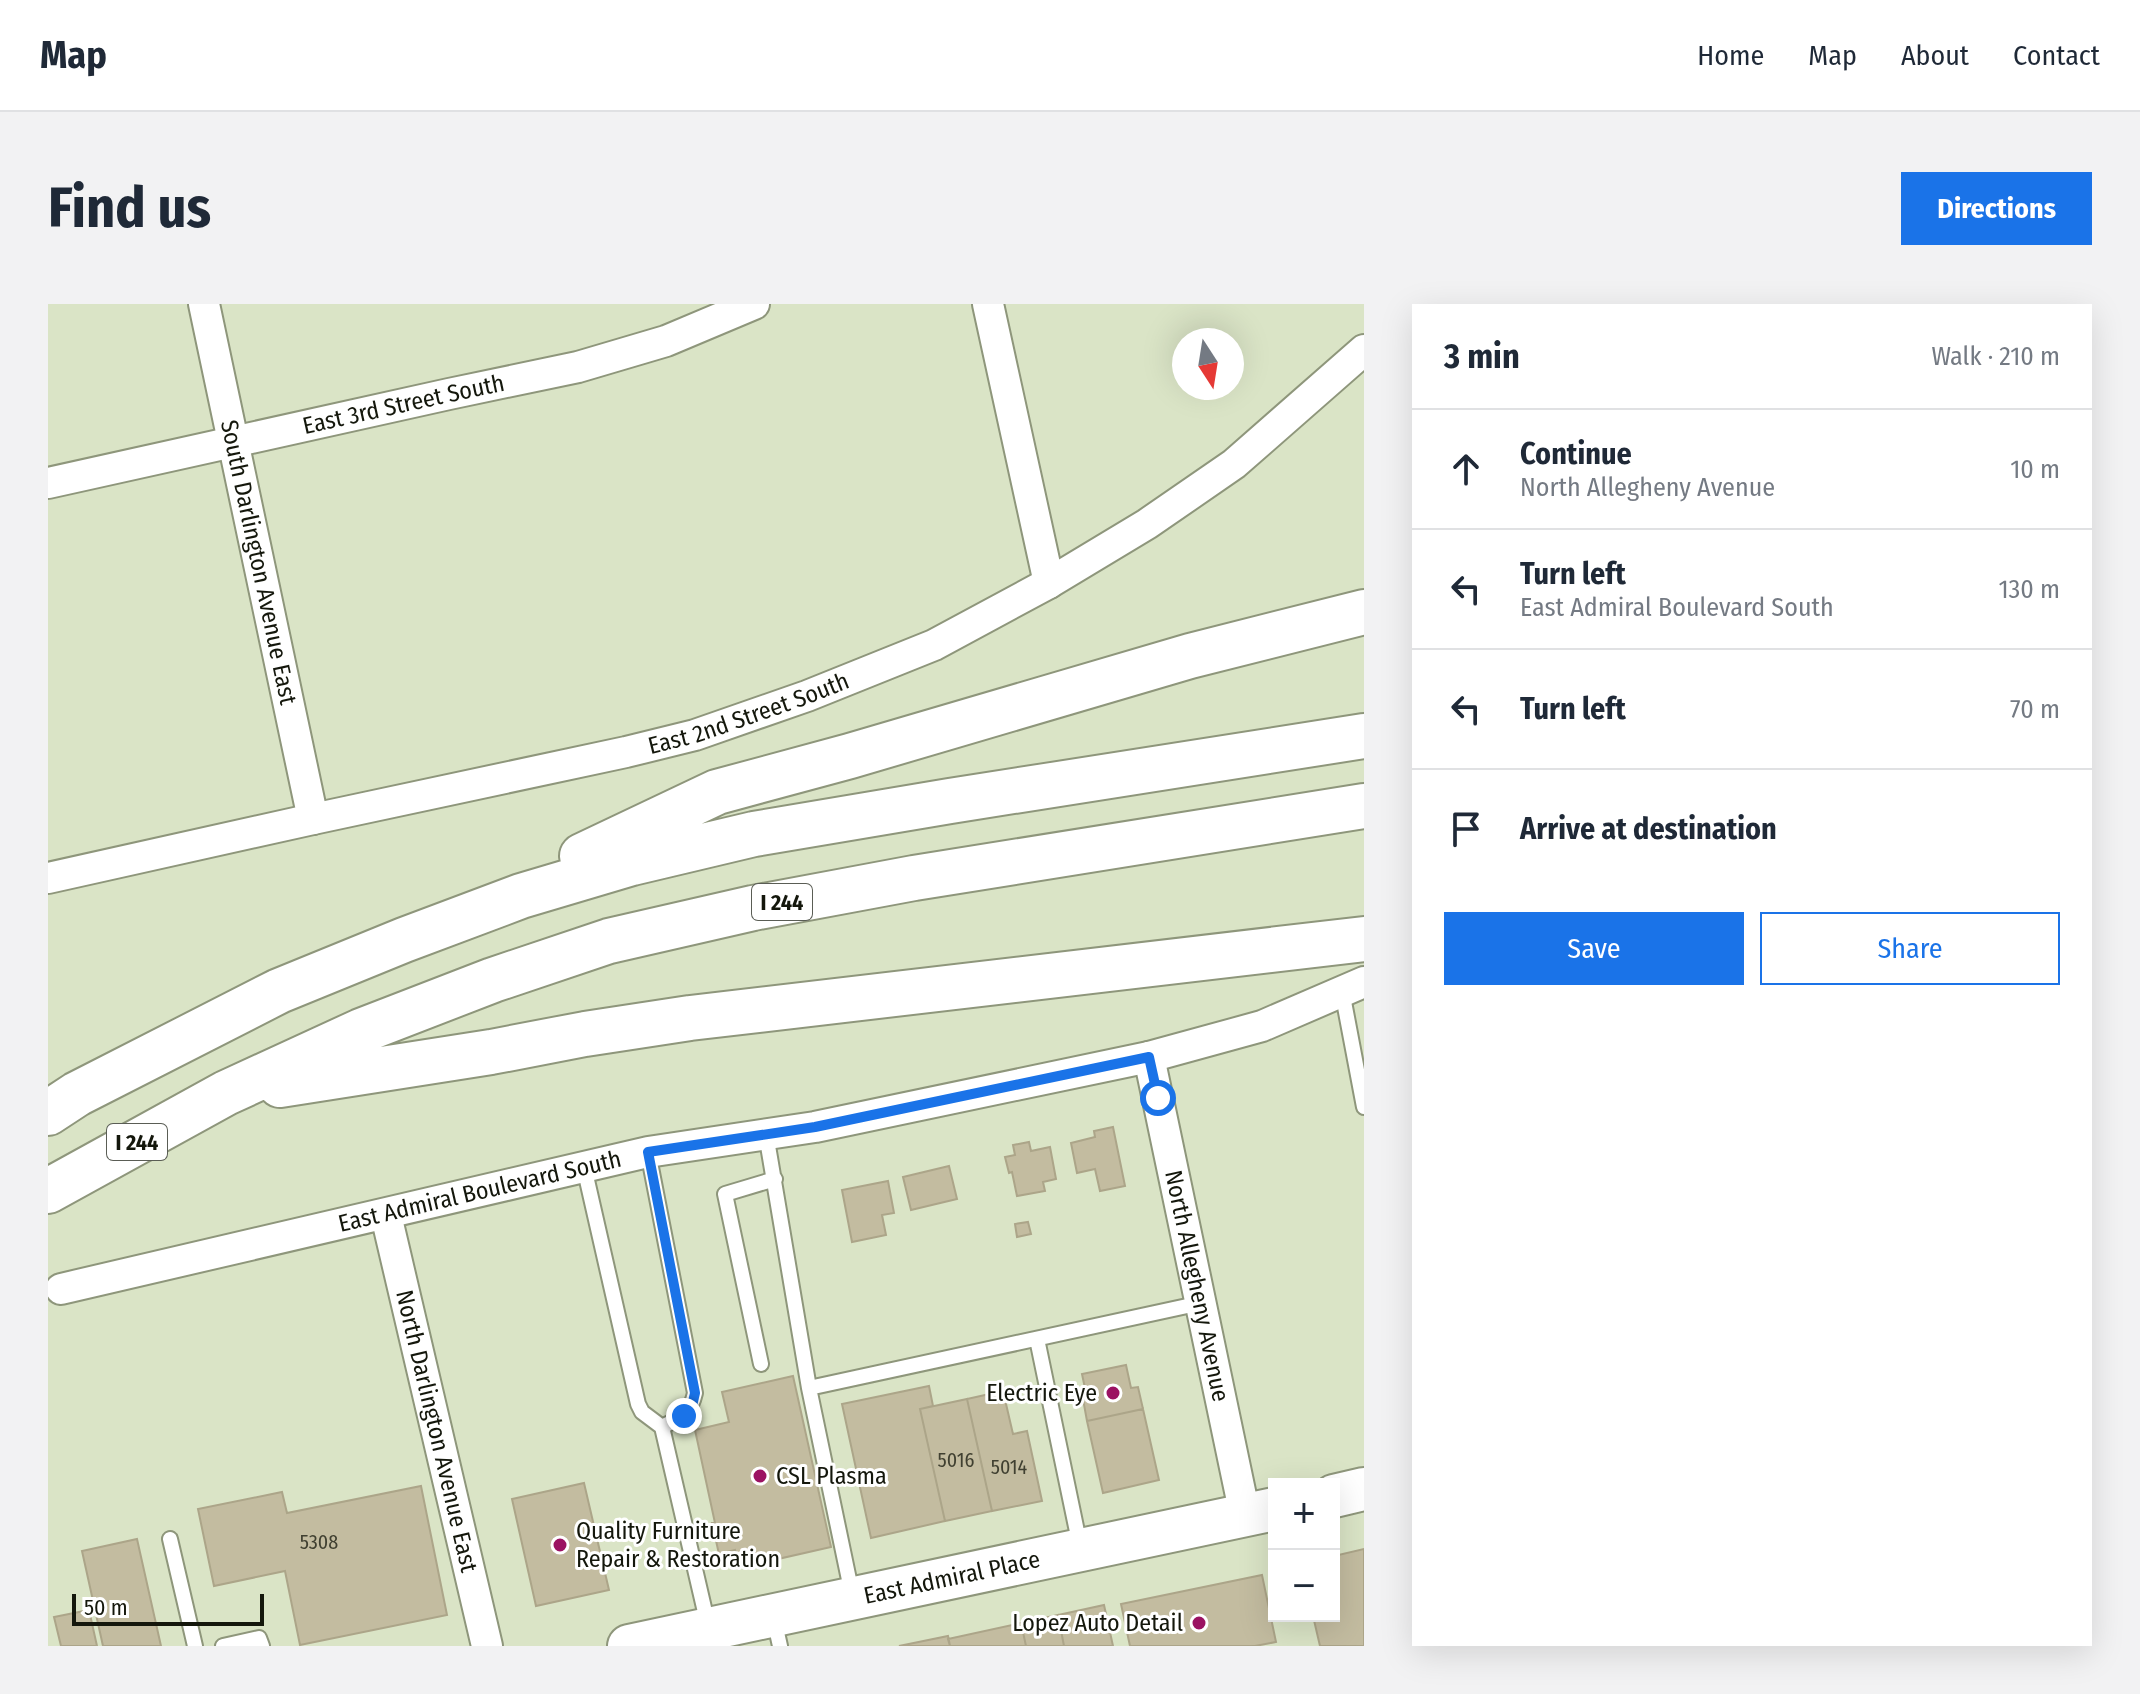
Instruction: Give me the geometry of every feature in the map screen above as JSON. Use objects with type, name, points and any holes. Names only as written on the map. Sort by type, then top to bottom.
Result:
[{"type":"highway","points":[[404,940],[717,792],[1190,656],[1364,612]]},
{"type":"highway","points":[[48,1113],[77,1094],[279,991],[521,896],[632,863],[754,834],[1364,736]]},
{"type":"highway","name":"I 244","points":[[48,1191],[226,1093],[375,1025],[493,980],[609,941],[753,908],[914,878],[1364,806]]},
{"type":"highway","points":[[226,1093],[690,1018],[1364,939]]},
{"type":"main road","points":[[1340,1495],[1364,1489]]},
{"type":"main road","name":"East Admiral Place","points":[[629,1646],[709,1629],[777,1631],[853,1599],[1260,1512]]},
{"type":"street","name":"South Darlington Avenue East","points":[[204,304],[313,819]]},
{"type":"street","name":"East 3rd Street South","points":[[48,483],[578,367],[666,341],[754,304]]},
{"type":"street","points":[[988,304],[1049,583]]},
{"type":"street","name":"East 2nd Street South","points":[[48,878],[564,767],[695,735],[807,696],[934,645],[1049,583],[1147,524],[1234,464],[1364,350]]},
{"type":"street","name":"East Admiral Boulevard South","points":[[61,1289],[648,1152],[815,1127],[1149,1057],[1262,1026],[1353,987]]},
{"type":"street","name":"North Allegheny Avenue","points":[[1149,1057],[1201,1303],[1260,1512]]},
{"type":"street","name":"North Darlington Avenue East","points":[[386,1215],[487,1646]]},
{"type":"lane","points":[[1353,987],[1364,1107]]},
{"type":"lane","points":[[766,1134],[809,1388],[853,1599]]},
{"type":"lane","points":[[648,1152],[695,1393],[692,1406],[684,1416],[662,1427]]},
{"type":"lane","points":[[584,1167],[638,1404],[642,1412],[662,1427],[709,1629]]},
{"type":"lane","points":[[761,1364],[725,1194],[775,1179]]},
{"type":"lane","points":[[809,1388],[1201,1303]]},
{"type":"lane","points":[[1037,1339],[1081,1550]]},
{"type":"lane","points":[[170,1539],[195,1646]]},
{"type":"lane","points":[[223,1646],[259,1638],[262,1646]]},
{"type":"building","points":[[1113,1127],[1125,1186],[1100,1191],[1095,1169],[1077,1173],[1071,1143],[1095,1137],[1094,1131]]},
{"type":"building","points":[[1029,1142],[1031,1151],[1050,1147],[1056,1179],[1043,1182],[1045,1191],[1017,1196],[1005,1157],[1015,1155],[1013,1145]]},
{"type":"building","points":[[949,1166],[957,1199],[911,1210],[903,1177]]},
{"type":"building","points":[[888,1181],[894,1213],[882,1215],[886,1235],[852,1242],[842,1190]]},
{"type":"building","points":[[1028,1222],[1031,1234],[1017,1237],[1015,1224]]},
{"type":"building","name":"Electric Eye","points":[[1126,1365],[1131,1388],[1138,1387],[1143,1409],[1087,1421],[1083,1399],[1087,1398],[1082,1374]]},
{"type":"building","name":"CSL Plasma","points":[[793,1376],[831,1547],[756,1564],[754,1557],[738,1561],[735,1550],[719,1554],[695,1430],[729,1422],[722,1392]]},
{"type":"building","points":[[929,1386],[933,1406],[920,1409],[945,1521],[871,1538],[842,1404]]},
{"type":"building","points":[[1003,1391],[1013,1434],[1027,1431],[1042,1501],[992,1511],[967,1399]]},
{"type":"building","points":[[967,1399],[992,1511],[945,1521],[920,1409]]},
{"type":"building","points":[[1143,1409],[1159,1480],[1103,1493],[1087,1421]]},
{"type":"building","name":"Quality Furniture Repair & Restoration","points":[[584,1483],[609,1590],[536,1606],[512,1499]]},
{"type":"building","points":[[421,1486],[447,1615],[300,1645],[285,1571],[214,1586],[198,1509],[282,1492],[287,1513]]},
{"type":"building","points":[[137,1539],[161,1646],[103,1646],[82,1551]]},
{"type":"building","points":[[1364,1549],[1364,1646],[1320,1646],[1314,1622],[1340,1622],[1340,1555]]},
{"type":"building","name":"Lopez Auto Detail","points":[[1262,1575],[1268,1622],[1272,1622],[1276,1642],[1255,1646],[1130,1646],[1121,1604]]},
{"type":"building","points":[[1104,1605],[1113,1646],[1064,1646],[1058,1615]]},
{"type":"building","points":[[89,1610],[97,1646],[61,1646],[54,1617]]},
{"type":"building","points":[[1058,1615],[1064,1646],[1026,1646],[1021,1623]]},
{"type":"building","points":[[1021,1623],[1026,1646],[950,1646],[948,1639]]},
{"type":"building","points":[[948,1636],[950,1646],[899,1646]]},
{"type":"place","name":"Electric Eye","points":[[1113,1393]]},
{"type":"place","name":"CSL Plasma","points":[[760,1476]]},
{"type":"place","name":"Quality Furniture Repair & Restoration","points":[[560,1545]]},
{"type":"place","name":"Lopez Auto Detail","points":[[1199,1623]]},
{"type":"route","points":[[684,1416],[692,1406],[695,1393],[648,1152],[815,1127],[1149,1057],[1158,1098]]}]
